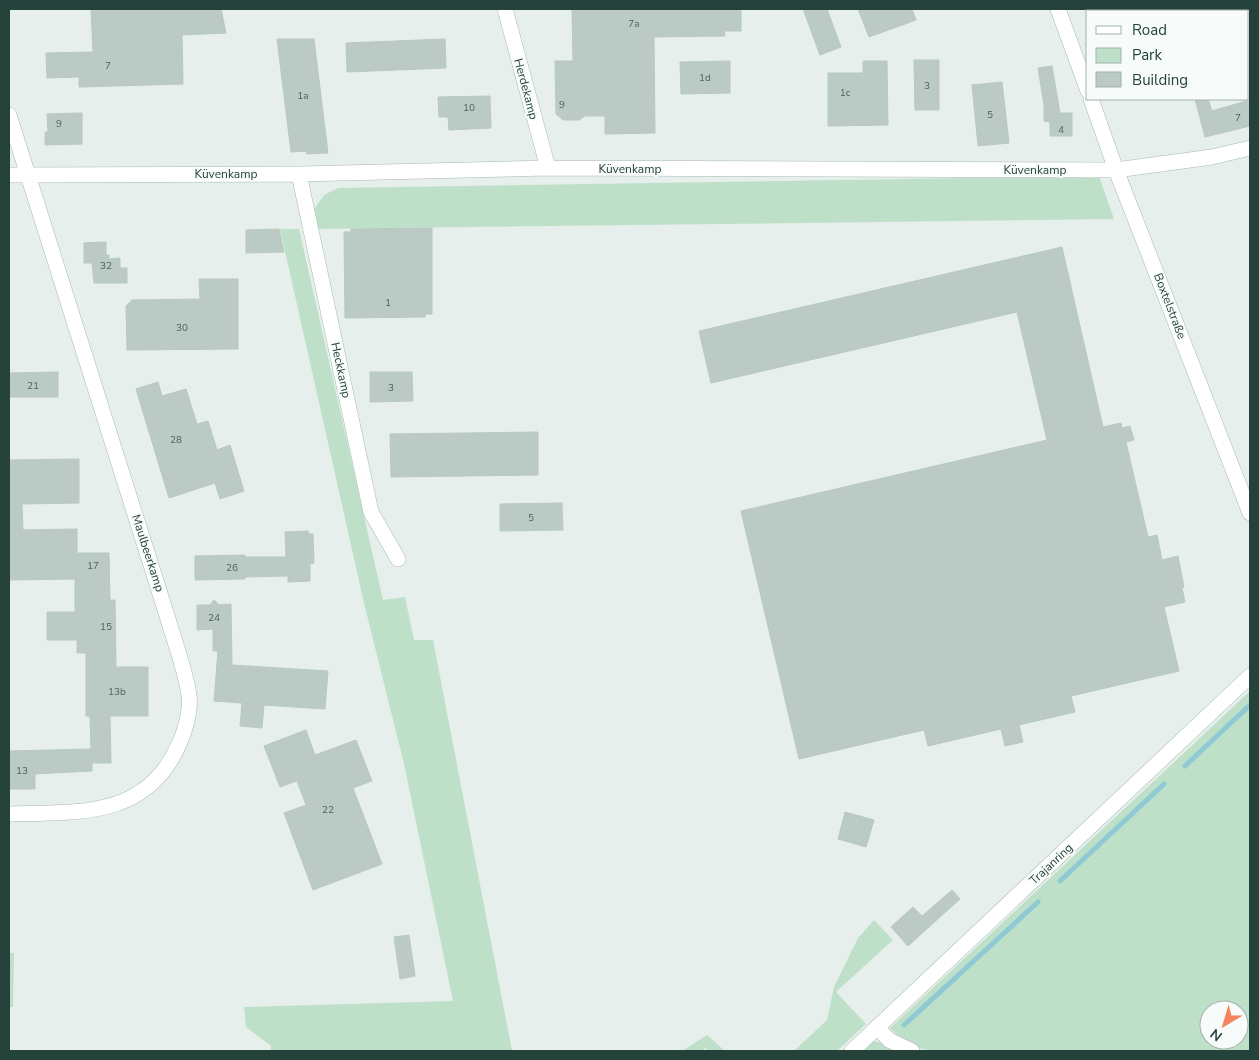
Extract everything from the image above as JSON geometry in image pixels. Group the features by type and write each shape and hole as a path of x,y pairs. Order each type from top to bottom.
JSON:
{"street":[{"name":"Herdekamp","path":"505,9 548,168"},
{"path":"1058,9 1086,86"},
{"name":"Boxtelstraße","path":"1090,100 1250,513"},
{"name":"Maulbeerkamp","path":"9,116 168,619 190,698 185,732 173,760 151,785 134,796 126,801 97,810 9,814"},
{"name":"Küvenkamp","path":"9,175 299,174 548,168 1116,170 1212,157 1250,148"},
{"name":"Heckkamp","path":"299,174 371,512 398,559"},
{"name":"Trajanring","path":"852,1051 1250,676"},
{"path":"877,1027 889,1040 912,1051"}],"green space":[{"path":"1099,176 1114,219 318,229 315,208 324,195 338,188"},
{"path":"280,229 299,229 383,600 405,597 414,640 433,640 512,1051 271,1051 271,1046 246,1027 244,1007 453,1001 404,764 364,603"},
{"path":"1250,691 1250,1051 933,1051 908,1046 890,1028"},
{"path":"874,920 893,940 836,992 866,1024 837,1051 794,1051 827,1020 834,987 858,938"},
{"path":"9,953 14,953 13,1007 9,1007"},
{"path":"707,1035 725,1051 709,1051 705,1048 702,1051 682,1051"},
{"path":"873,1041 887,1044 902,1051 863,1051"}],"building":[{"path":"91,9 221,9 226,33 182,35 183,84 79,87 79,77 47,78 46,53 93,52"},
{"path":"572,9 741,9 741,31 724,31 725,36 654,37 655,133 605,134 605,116 585,116 579,120 563,120 556,114 555,61 573,61"},
{"path":"803,9 827,9 841,47 820,55"},
{"path":"858,9 912,9 916,20 869,37"},
{"path":"277,39 314,39 328,153 307,154 306,151 291,152"},
{"path":"445,39 446,68 347,72 346,43"},
{"path":"914,60 939,60 939,110 915,110"},
{"path":"730,61 730,93 681,94 680,62"},
{"path":"863,61 887,61 888,125 828,126 828,73 863,73"},
{"path":"1052,66 1060,113 1072,113 1072,136 1050,136 1050,122 1044,121 1044,105 1038,68"},
{"path":"1002,82 1009,143 978,146 972,85"},
{"path":"490,96 491,128 449,130 448,117 439,117 438,97"},
{"path":"1195,100 1208,100 1212,111 1250,100 1250,126 1205,137"},
{"path":"82,113 82,144 45,145 45,132 48,132 47,114"},
{"path":"432,228 432,314 425,314 425,317 345,318 344,232 351,232 351,229"},
{"path":"279,229 284,252 246,253 246,230"},
{"path":"106,242 106,255 109,255 109,259 120,258 120,268 127,268 127,283 94,283 92,263 84,263 84,243"},
{"path":"1062,247 1103,427 1121,423 1122,428 1130,426 1134,440 1126,442 1148,537 1157,535 1162,560 1178,556 1185,602 1164,607 1179,671 1071,696 1075,712 1019,725 1023,742 1005,746 1001,729 928,746 924,730 799,759 741,511 1047,440 1017,312 711,383 699,331"},
{"path":"199,279 238,279 238,349 127,350 126,306 132,300 200,299"},
{"path":"58,372 58,397 9,397 9,373"},
{"path":"370,372 412,372 413,401 370,402"},
{"path":"158,382 162,396 186,389 197,424 208,421 217,450 230,445 244,491 220,499 215,483 169,498 136,389"},
{"path":"538,432 538,475 391,477 390,434"},
{"path":"79,459 79,503 22,504 23,530 77,529 77,553 109,553 110,600 115,600 116,667 148,667 148,716 110,716 111,763 92,763 92,771 35,774 35,789 9,789 9,751 91,749 90,716 86,716 86,653 77,653 77,640 47,640 47,612 75,612 75,579 9,580 9,460"},
{"path":"562,503 563,530 500,531 500,504"},
{"path":"308,531 309,534 313,534 314,563 310,564 310,581 288,582 288,576 195,580 195,556 245,555 245,557 286,557 285,532"},
{"path":"214,600 219,605 231,604 232,665 328,671 325,709 264,705 262,728 240,726 242,703 214,701 218,651 213,651 213,629 197,630 197,605 210,605"},
{"path":"306,730 315,755 356,740 372,781 353,788 382,864 313,890 284,813 306,805 297,781 280,787 264,746"},
{"path":"845,812 874,820 866,847 838,839"},
{"path":"952,890 960,899 908,946 891,927 913,907 922,916"},
{"path":"409,935 415,976 400,979 394,937"}],"waterway":[{"path":"1185,766 1250,705"},
{"path":"1060,881 1164,784"},
{"path":"904,1025 1038,902"}]}
